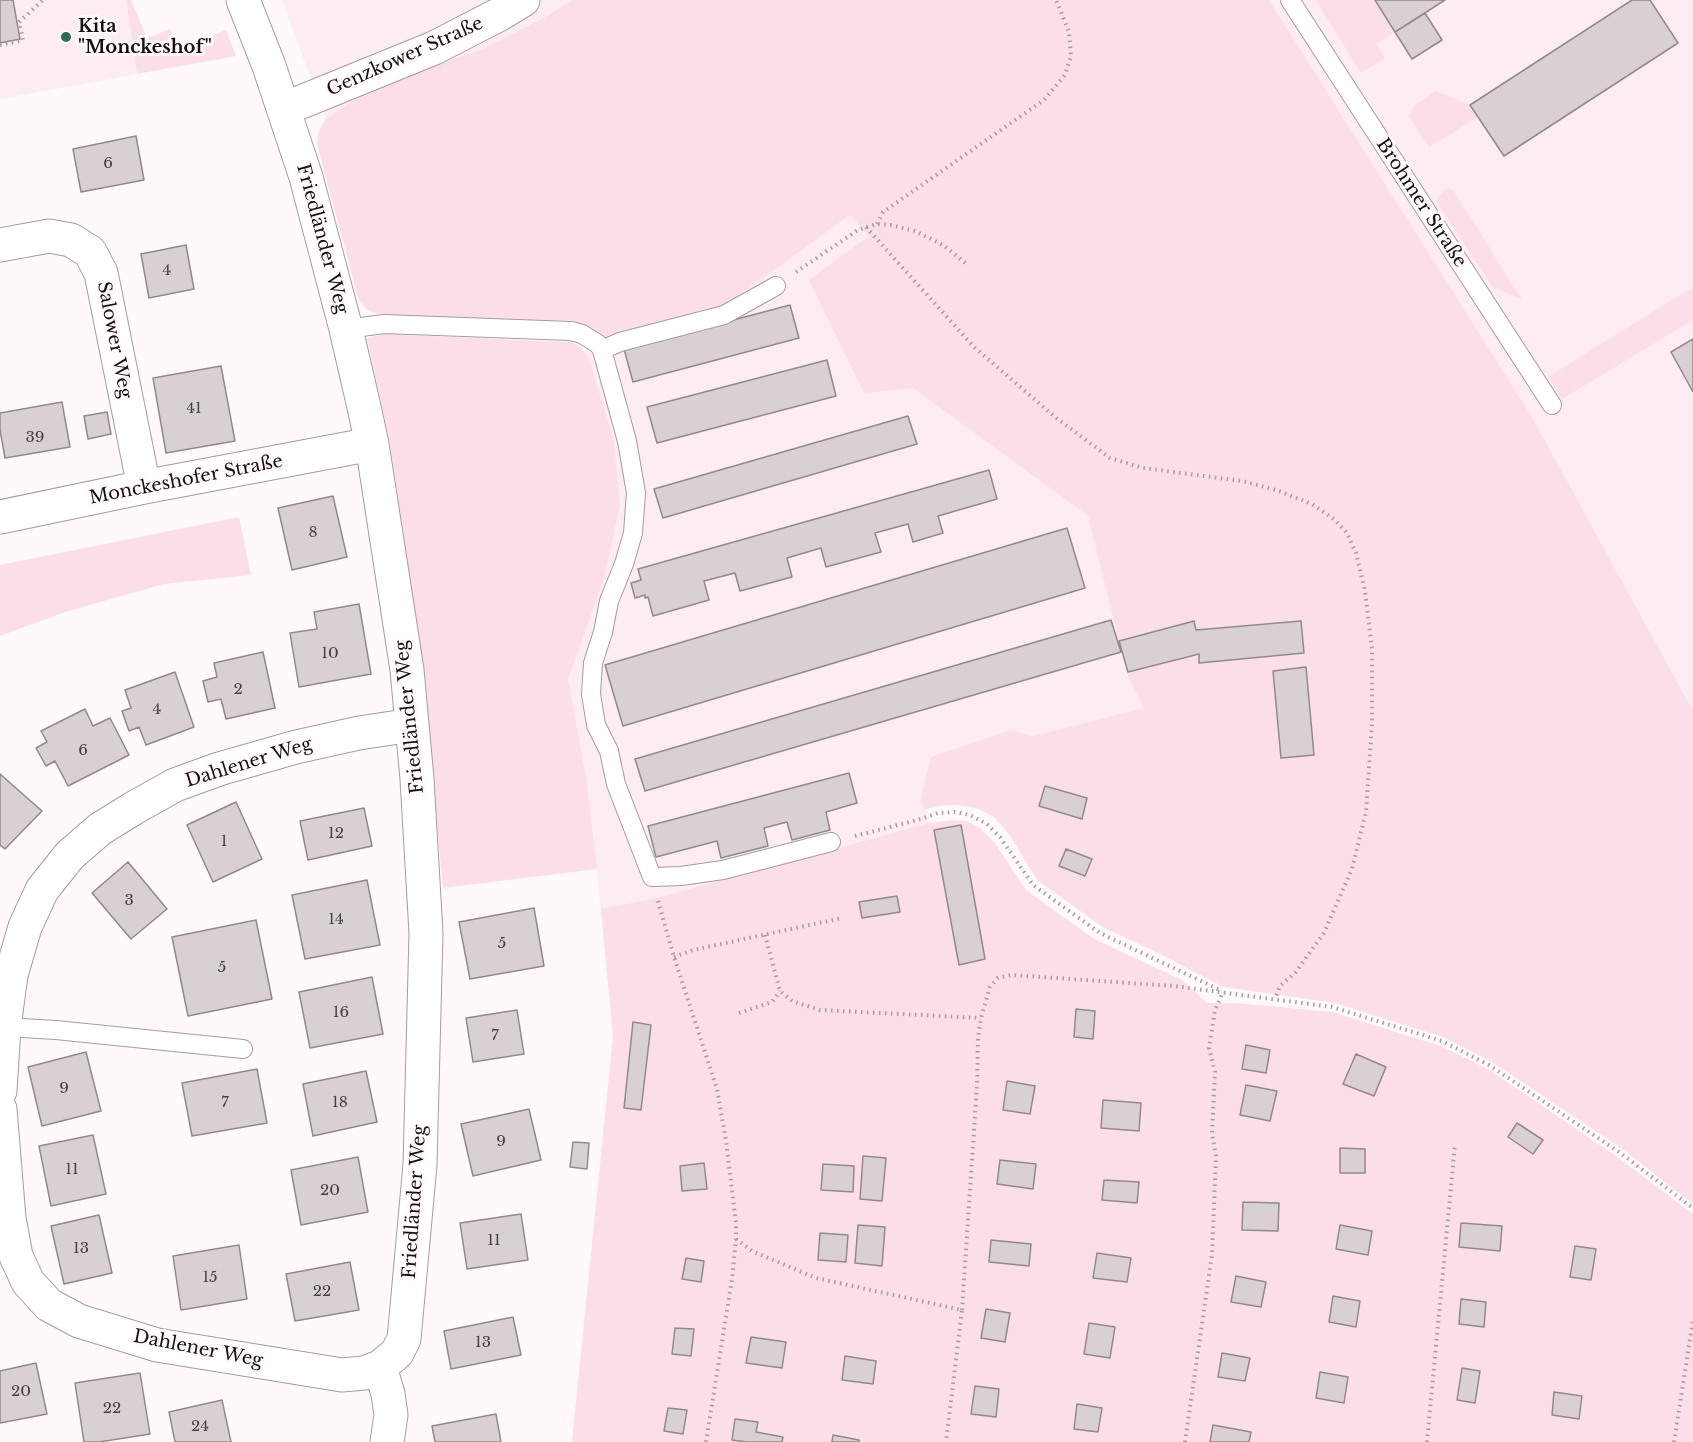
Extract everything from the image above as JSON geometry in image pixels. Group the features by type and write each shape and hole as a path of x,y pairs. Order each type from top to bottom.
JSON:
{"street":[{"name":"Friedländer Weg","path":"243,0 284,109 306,177 346,328 372,444 407,670 417,778 426,933 420,1165 404,1339 397,1353 380,1367"},
{"name":"Genzkower Straße","path":"284,109 434,48 523,0"},
{"name":"Salower Weg","path":"0,245 49,236 71,240 90,252 101,273 144,487"},
{"name":"Monckeshofer Straße","path":"0,517 372,444"},
{"name":"Dahlener Weg","path":"0,1091 4,1027 11,975 25,927 42,890 70,855 100,829 134,808 175,786 219,769 296,747 359,733 412,725"},
{"name":"Dahlener Weg","path":"0,1109 9,1218 16,1256 28,1282 49,1305 79,1321 157,1345 342,1375 380,1367"},
{"path":"380,1367 388,1394 390,1415 387,1442"}],"lane":[{"name":"Brohmer Straße","path":"1290,0 1552,405"},
{"path":"602,350 620,342 724,315 776,286"},
{"path":"346,328 384,324 571,331 582,334 598,344 602,350 627,441 636,493 633,533 624,564 609,601 603,632 592,663 591,694 596,725 609,752 616,784 652,877 681,876 723,870 831,842"},
{"path":"4,1027 243,1049"}],"path":[{"path":"0,45 23,40 19,22 43,0"},
{"path":"877,224 883,212 1044,100 1065,75 1071,56 1069,32 1056,0"},
{"path":"776,286 858,230 877,224 915,231 943,245 968,265"},
{"path":"866,227 974,347 1055,417 1110,458 1143,468 1242,482 1276,490 1311,504 1334,519 1347,533 1356,553 1365,591 1372,650 1372,723 1366,812 1352,869 1324,933 1295,973 1280,986 1275,999"},
{"path":"831,842 938,813 955,812 970,815 987,824 1000,837 1033,885 1100,933 1223,992"},
{"path":"652,877 674,957 717,1089 726,1141 736,1239 732,1279 706,1442"},
{"path":"674,957 693,950 842,918"},
{"path":"765,935 780,991 792,1001 820,1010 981,1018"},
{"path":"946,1442 962,1310 981,1018 990,987 998,978 1011,975 1174,986 1332,1007 1442,1041 1489,1065 1619,1152 1693,1208"},
{"path":"739,1013 772,1002 780,991"},
{"path":"1185,1442 1212,1254 1216,1155 1212,1134 1215,1072 1209,1048 1215,1010 1223,992"},
{"path":"1426,1442 1455,1143"},
{"path":"736,1239 752,1251 816,1278 962,1310"},
{"path":"1674,1442 1693,1320"}],"shaded area":[{"name":"Kita \"Monckeshof\"","path":"0,0 126,0 137,74 0,99"},
{"path":"126,0 131,0 147,38 170,29 179,50 226,30 236,56 137,74"},
{"path":"282,0 571,0 483,49 404,75 358,97 326,119"},
{"path":"571,0 1269,0 1532,417 1693,711 1693,1204 1621,1148 1492,1062 1443,1037 1335,1003 1224,987 1104,928 1037,880 1009,834 994,817 976,808 957,805 938,806 924,810 921,798 931,757 1011,730 1033,736 1144,708 1127,674 1088,516 913,388 864,393 809,280 869,236 850,215 722,308 615,337 603,336 574,321 384,315 369,311 359,301 317,144 319,131 326,119 358,97 404,75 483,49 548,15"},
{"path":"1269,0 1693,0 1693,711 1532,417"},
{"path":"1316,0 1375,0 1395,32 1376,44 1385,58 1361,73"},
{"path":"1436,91 1470,105 1478,117 1429,147 1409,116 1414,106"},
{"path":"1446,188 1453,190 1522,300 1492,286 1436,201"},
{"path":"850,215 870,236 913,388 1088,516 1127,674 1145,709 1033,736 1011,730 921,797 929,823 657,898 601,909 586,777 568,679 604,579 620,505 614,440 589,359 584,351 603,336 615,337 722,308"},
{"path":"1693,287 1693,320 1562,399 1548,377"},
{"path":"384,334 569,342 578,345 589,359 614,440 620,505 604,579 568,679 586,777 597,869 443,888 422,659 390,443 367,338"},
{"path":"239,517 251,575 164,584 65,612 0,636 0,565"},
{"path":"966,821 979,827 995,843 1026,890 1094,939 1182,980 1207,1003 1236,1003 1332,1012 1441,1046 1488,1069 1616,1156 1693,1214 1693,1442 572,1442 613,1036 601,909 657,898 929,823"}],"building":[{"path":"0,0 13,0 20,39 0,43"},
{"path":"1375,0 1445,0 1395,32"},
{"path":"1632,0 1650,0 1678,43 1504,156 1470,105"},
{"path":"1425,13 1442,40 1412,59 1395,32"},
{"path":"136,136 144,180 81,192 73,149"},
{"path":"186,245 194,289 149,298 141,254"},
{"path":"790,305 799,338 633,382 624,349"},
{"path":"1693,339 1693,392 1671,352"},
{"path":"827,360 836,396 657,443 647,407"},
{"path":"221,366 235,441 166,453 153,378"},
{"path":"62,402 70,447 5,458 0,430 0,413"},
{"path":"107,412 111,434 88,439 84,416"},
{"path":"908,416 917,444 663,518 654,489"},
{"path":"989,470 997,499 938,516 943,533 913,542 908,524 875,533 881,552 826,567 821,548 787,558 792,577 740,591 735,573 704,581 709,600 653,616 648,597 645,598 645,595 635,598 631,583 641,580 638,569"},
{"path":"333,496 347,557 292,570 278,508"},
{"path":"1067,528 1085,588 623,726 605,665"},
{"path":"359,604 371,674 299,687 290,633 317,629 314,612"},
{"path":"1111,620 1121,652 645,791 635,759"},
{"path":"1194,621 1196,630 1301,621 1304,653 1199,663 1199,654 1128,672 1119,641"},
{"path":"263,652 275,708 226,719 221,699 208,702 203,681 217,677 214,663"},
{"path":"1306,667 1314,755 1281,758 1273,671"},
{"path":"175,672 194,727 146,745 139,727 129,731 122,711 131,708 125,690"},
{"path":"85,709 93,726 110,718 129,755 68,786 55,761 46,766 36,748 47,742 41,731"},
{"path":"849,773 857,803 826,812 830,830 792,840 787,822 764,828 768,846 721,858 717,841 656,857 648,826"},
{"path":"0,774 42,811 5,849 0,845"},
{"path":"1045,786 1087,798 1082,819 1039,806"},
{"path":"236,802 262,859 213,882 187,825"},
{"path":"364,808 372,846 308,860 300,821"},
{"path":"961,825 985,959 959,965 934,830"},
{"path":"1066,849 1092,859 1085,876 1059,866"},
{"path":"128,862 167,909 131,939 92,893"},
{"path":"367,880 380,945 305,959 292,895"},
{"path":"897,896 900,912 862,918 859,902"},
{"path":"534,908 544,966 470,979 459,922"},
{"path":"256,920 272,999 188,1016 172,937"},
{"path":"372,977 383,1034 310,1048 299,992"},
{"path":"1076,1009 1095,1011 1093,1039 1074,1037"},
{"path":"517,1010 524,1054 473,1062 466,1018"},
{"path":"633,1022 651,1025 641,1110 624,1108"},
{"path":"1246,1045 1270,1050 1266,1073 1242,1069"},
{"path":"86,1052 101,1111 42,1126 28,1067"},
{"path":"1356,1054 1386,1067 1374,1096 1343,1084"},
{"path":"257,1069 267,1123 192,1136 182,1083"},
{"path":"366,1071 377,1122 313,1136 303,1084"},
{"path":"1007,1081 1035,1086 1030,1114 1003,1110"},
{"path":"1246,1085 1277,1091 1270,1121 1240,1115"},
{"path":"1103,1100 1141,1103 1139,1131 1101,1128"},
{"path":"529,1109 541,1160 473,1176 461,1124"},
{"path":"1517,1123 1543,1140 1533,1154 1508,1137"},
{"path":"93,1135 106,1194 51,1206 39,1146"},
{"path":"573,1142 589,1143 587,1169 570,1167"},
{"path":"1340,1148 1365,1149 1365,1173 1340,1173"},
{"path":"863,1156 886,1158 882,1201 860,1199"},
{"path":"358,1157 368,1212 301,1225 291,1170"},
{"path":"1000,1160 1036,1164 1033,1189 997,1184"},
{"path":"704,1163 707,1189 682,1191 680,1166"},
{"path":"823,1164 854,1166 853,1192 821,1190"},
{"path":"1104,1180 1139,1182 1137,1203 1102,1200"},
{"path":"1243,1202 1279,1203 1278,1231 1242,1230"},
{"path":"521,1214 528,1260 467,1269 460,1223"},
{"path":"99,1215 112,1273 64,1284 51,1226"},
{"path":"1461,1223 1502,1226 1500,1251 1459,1247"},
{"path":"858,1225 885,1227 882,1266 855,1263"},
{"path":"1340,1225 1372,1231 1368,1255 1336,1249"},
{"path":"820,1233 848,1235 846,1262 818,1260"},
{"path":"991,1240 1031,1244 1029,1266 989,1262"},
{"path":"239,1245 247,1299 181,1310 173,1256"},
{"path":"1575,1246 1596,1249 1591,1280 1570,1277"},
{"path":"1097,1253 1131,1258 1127,1282 1093,1278"},
{"path":"686,1258 704,1261 701,1282 682,1279"},
{"path":"350,1262 359,1310 295,1321 286,1274"},
{"path":"1236,1276 1266,1282 1261,1307 1231,1302"},
{"path":"1333,1296 1360,1301 1356,1327 1329,1322"},
{"path":"1461,1299 1486,1302 1484,1327 1459,1324"},
{"path":"986,1309 1010,1313 1005,1342 981,1338"},
{"path":"513,1317 521,1355 451,1369 444,1331"},
{"path":"1089,1323 1115,1327 1110,1358 1084,1354"},
{"path":"675,1328 694,1329 691,1356 672,1354"},
{"path":"751,1337 786,1342 782,1368 746,1363"},
{"path":"1222,1353 1250,1358 1245,1381 1218,1377"},
{"path":"845,1356 876,1361 873,1384 842,1380"},
{"path":"36,1363 47,1414 0,1423 0,1371"},
{"path":"1462,1368 1480,1371 1475,1403 1457,1400"},
{"path":"1320,1372 1348,1377 1344,1403 1316,1398"},
{"path":"140,1373 150,1434 99,1442 84,1442 75,1383"},
{"path":"975,1386 999,1389 996,1417 971,1414"},
{"path":"1554,1392 1582,1396 1579,1419 1552,1415"},
{"path":"222,1400 231,1442 175,1442 169,1412"},
{"path":"1077,1404 1102,1408 1098,1432 1074,1429"},
{"path":"668,1408 687,1410 683,1434 664,1431"},
{"path":"496,1414 501,1442 435,1442 432,1426"},
{"path":"735,1419 758,1422 756,1432 783,1437 782,1442 732,1440"},
{"path":"1213,1425 1251,1432 1249,1442 1210,1442"},
{"path":"833,1435 859,1440 859,1442 832,1442"}],"place":[{"name":"Kita \"Monckeshof\"","path":"66,37"}]}
